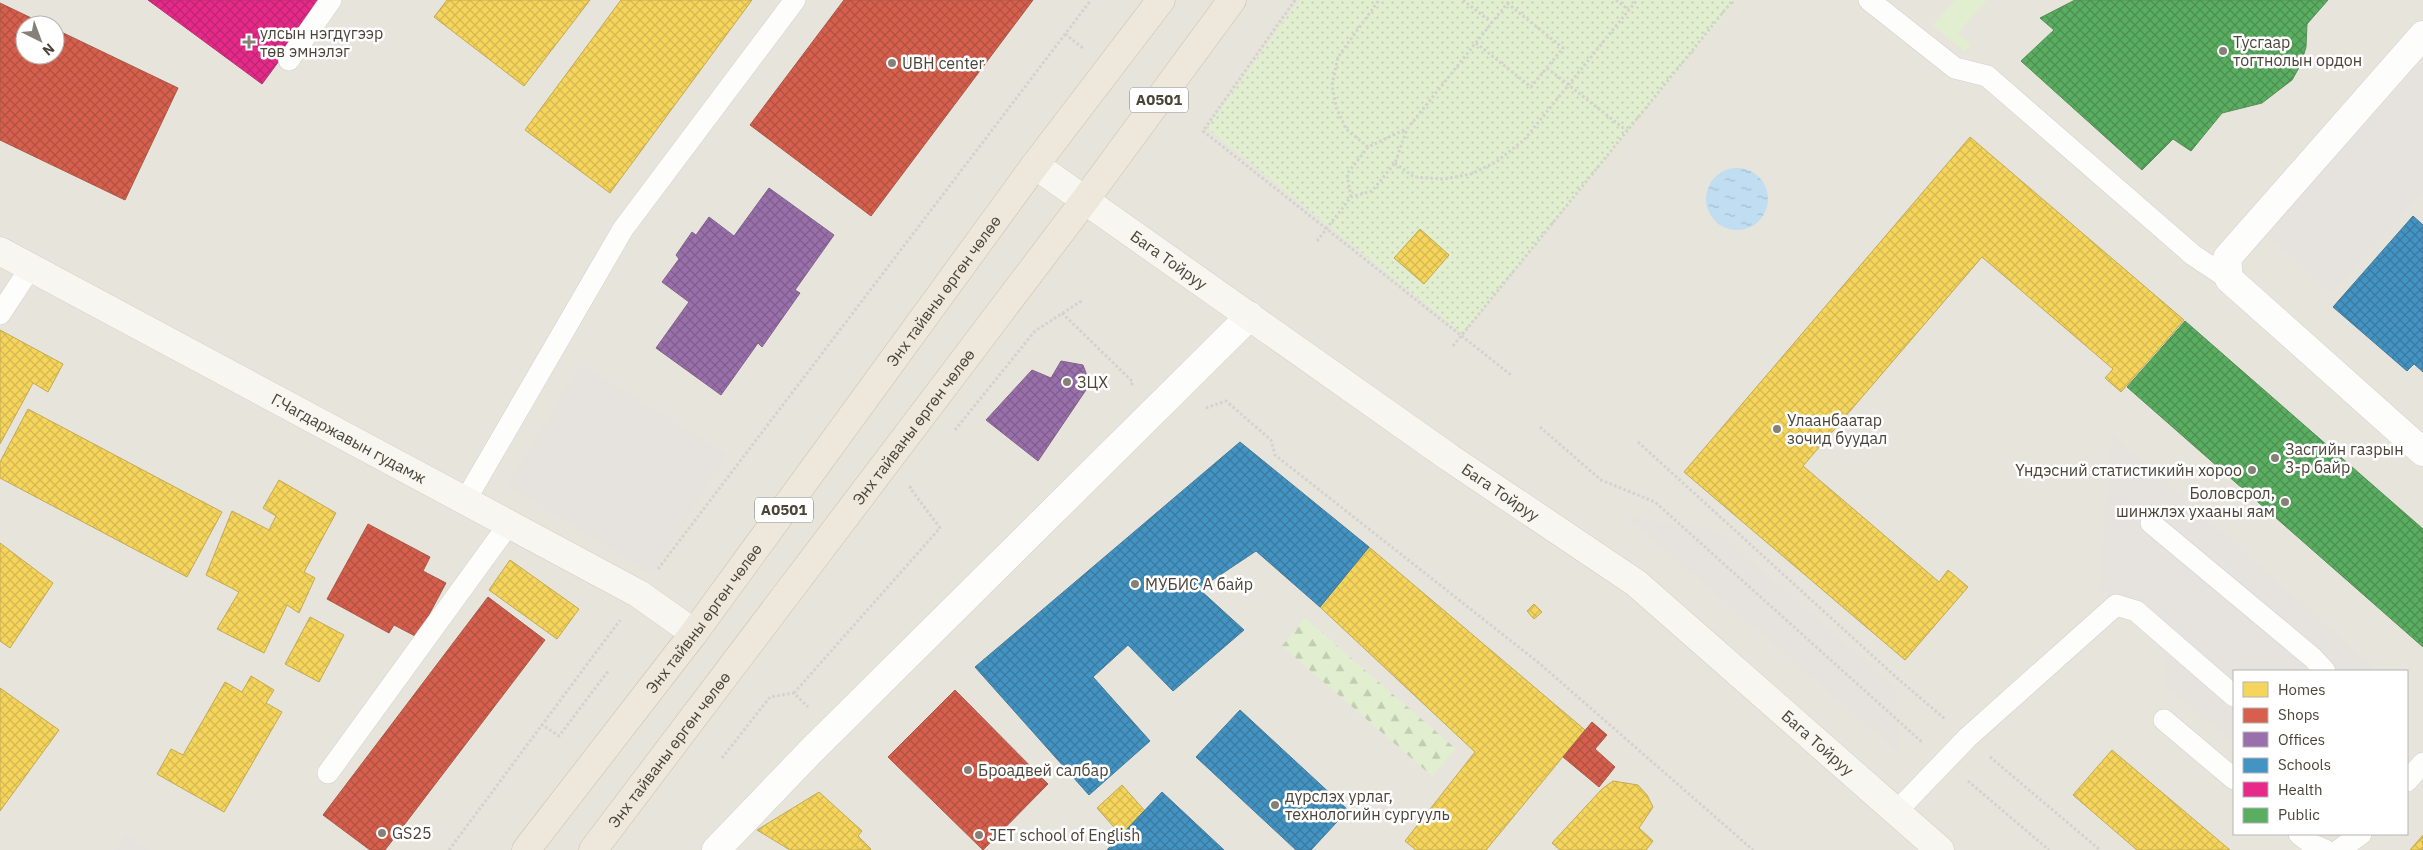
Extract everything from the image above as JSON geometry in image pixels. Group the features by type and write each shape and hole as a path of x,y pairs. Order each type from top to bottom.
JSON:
{"highway":[{"name":"A0501","path":"1035,165 1161,0"},
{"name":"Энх тайваны өргөн чөлөө","path":"593,850 1085,200 1232,0"},
{"name":"Энх тайвны өргөн чөлөө","path":"526,850 694,633 1035,165"}],"main road":[{"name":"Бага Тойруу","path":"1035,165 1450,458 1636,583 1940,850"},
{"name":"Г.Чагдаржавын гудамж","path":"0,251 639,594 694,633"}],"street":[{"path":"2423,35 2227,258 2229,279 2423,452"},
{"path":"716,850 812,750 1250,316"}],"lane":[{"path":"289,60 331,0"},
{"path":"465,501 623,229 795,0"},
{"path":"1869,0 1955,68 1987,76 2194,255 2229,279"},
{"path":"0,314 31,267"},
{"path":"2151,523 2313,658 2324,670"},
{"path":"328,773 509,524"},
{"path":"1896,812 1967,738 2116,605 2136,612 2233,695"},
{"path":"2164,720 2233,778"},
{"path":"2408,780 2423,763"},
{"path":"2300,835 2313,845 2324,850"},
{"path":"2338,850 2360,835"}],"path":[{"path":"449,850 639,594 1091,0"},
{"path":"1295,0 1203,131 1511,375"},
{"path":"1368,148 1346,129 1336,108 1332,85 1338,57 1379,0"},
{"path":"1463,0 1492,22"},
{"path":"1616,0 1629,10"},
{"path":"1395,163 1414,177 1444,179 1479,170 1496,162 1524,140 1637,0"},
{"path":"1453,346 1733,0"},
{"path":"1317,241 1351,197 1372,191 1395,163 1407,129 1508,2 1563,48 1531,87 1476,43"},
{"path":"1065,34 1085,49"},
{"path":"1547,68 1627,131"},
{"path":"1351,197 1347,174 1368,148 1407,129"},
{"path":"951,436 1035,331 1083,300"},
{"path":"1062,313 1133,382"},
{"path":"1203,409 1226,401 1272,440 1275,455 1539,663 1753,850"},
{"path":"1540,427 1601,480 1655,502 1945,761 2049,850"},
{"path":"1638,442 1890,672 2100,850"},
{"path":"794,693 940,528 910,488 916,480"},
{"path":"541,724 559,736 609,670"},
{"path":"722,758 770,697"}],"shaded area":[{"path":"0,0 2423,0 2423,850 0,850"},
{"path":"2423,61 2423,193 2331,293 2266,233"},
{"path":"581,364 727,454 652,575 507,485"},
{"path":"2112,433 2373,667 2371,670 2233,670 2233,742 2165,687 2162,651 2116,605 2098,592"},
{"path":"1624,515 1717,531 1897,689 1899,753"},
{"path":"127,834 150,850 113,850"}],"green space":[{"path":"1299,0 1736,0 1463,334 1207,128"},
{"path":"1955,0 1987,0 1958,33 1971,45 1965,52 1933,25"},
{"path":"1305,618 1456,749 1432,776 1282,646"}],"water":[{"path":"1731,168 1743,168 1759,177 1766,187 1768,199 1766,211 1759,221 1743,230 1731,230 1720,225 1711,216 1706,205 1706,193 1711,182 1720,173"}],"building: Homes":[{"path":"447,0 590,0 524,86 434,17"},
{"path":"621,0 752,0 610,193 525,130"},
{"name":"Улаанбаатар зочид буудал","path":"1970,137 2184,320 2121,392 2105,378 2113,369 1982,257 1803,466 1939,582 1948,570 1968,587 1905,660 1684,472"},
{"path":"1420,229 1449,255 1424,284 1394,258"},
{"path":"0,330 63,364 48,392 33,383 0,444"},
{"path":"28,409 222,512 187,577 0,478 0,462"},
{"path":"279,480 336,513 304,572 315,578 299,613 287,605 264,653 217,629 239,592 206,575 232,511 269,530 276,516 263,508"},
{"path":"0,543 53,583 10,648 0,641"},
{"path":"1369,547 1585,730 1486,850 1416,850 1405,841 1475,752 1320,607"},
{"path":"510,560 579,609 557,639 489,590"},
{"path":"1534,604 1542,612 1534,619 1527,611"},
{"path":"310,617 344,635 319,682 285,664"},
{"path":"251,676 274,690 266,703 282,712 224,812 157,774 171,749 183,755 225,682 242,692"},
{"path":"0,688 59,730 0,811"},
{"path":"2112,750 2230,850 2137,850 2073,795"},
{"path":"1613,781 1638,785 1647,795 1653,807 1639,828 1653,841 1646,850 1560,850 1552,843 1602,789"},
{"path":"1122,785 1145,811 1121,835 1097,808"},
{"path":"819,792 862,831 858,836 870,850 790,850 757,830"},
{"path":"2423,835 2423,850 2410,850"}],"building: Shops":[{"name":"UBH center","path":"844,0 1033,0 871,216 750,125"},
{"path":"0,3 25,15 15,15 15,65 65,65 65,34 178,88 125,200 0,140"},
{"path":"368,524 430,557 423,571 446,583 417,637 394,625 389,633 327,599"},
{"path":"488,597 545,640 385,850 370,850 323,815"},
{"name":"Броадвей салбар","path":"955,690 1048,784 983,850 888,757"},
{"path":"1592,722 1607,735 1595,749 1615,767 1599,787 1563,757"}],"building: Offices":[{"path":"769,188 834,235 795,290 800,293 762,347 758,343 721,395 656,348 689,302 662,282 679,259 676,255 692,232 696,235 709,217 734,236"},
{"path":"1061,361 1083,365 1090,384 1038,461 986,420 1032,370 1051,378"}],"building: Schools":[{"path":"2413,216 2423,225 2423,372 2414,364 2407,371 2333,307"},
{"path":"1240,442 1369,547 1320,607 1256,551 1199,589 1244,630 1173,691 1128,645 1093,677 1150,741 1089,795 975,667"},
{"name":"дүрслэх урлаг, технологийн сургууль","path":"1240,710 1348,810 1311,850 1296,850 1196,757"},
{"path":"1162,792 1224,850 1107,850"}],"building: Health":[{"name":"улсын нэгдүгээр төв эмнэлэг","path":"148,0 324,0 262,84"}],"building: Public":[{"name":"Тусгаар тогтнолын ордон","path":"2075,0 2328,0 2307,24 2306,47 2301,64 2292,80 2262,103 2222,113 2191,151 2173,139 2142,170 2021,61 2054,30 2040,18"},
{"name":"Засгийн газрын 3-р байр","path":"2185,321 2423,529 2423,647 2127,387"}],"place":[{"name":"улсын нэгдүгээр төв эмнэлэг","path":"249,42"},
{"name":"Тусгаар тогтнолын ордон","path":"2223,51"},
{"name":"UBH center","path":"892,63"},
{"name":"ЗЦХ","path":"1067,382"},
{"name":"Улаанбаатар зочид буудал","path":"1777,429"},
{"name":"Засгийн газрын 3-р байр","path":"2275,458"},
{"name":"Үндэсний статистикийн хороо","path":"2252,470"},
{"name":"Боловсрол, шинжлэх ухааны яам","path":"2285,502"},
{"name":"МУБИС А байр","path":"1135,584"},
{"name":"Броадвей салбар","path":"968,770"},
{"name":"дүрслэх урлаг, технологийн сургууль","path":"1275,805"},
{"name":"GS25","path":"382,833"},
{"name":"JET school of English","path":"979,835"}]}
